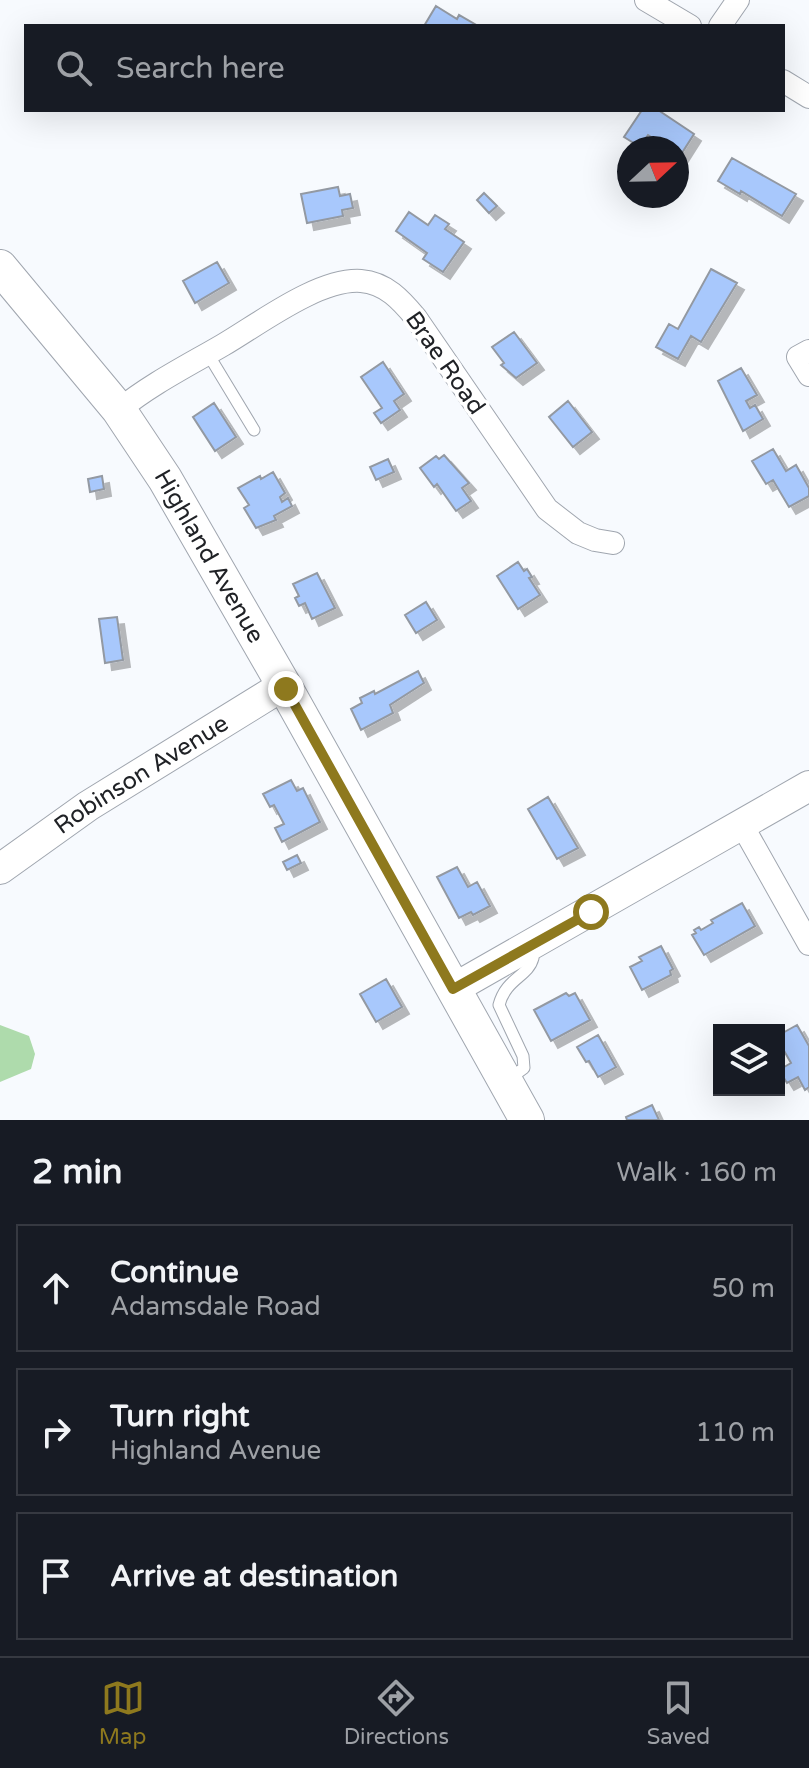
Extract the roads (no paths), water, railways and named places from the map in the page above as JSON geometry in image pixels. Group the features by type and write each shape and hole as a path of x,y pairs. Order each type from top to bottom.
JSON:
{"main road":[{"name":"Highland Avenue","path":"0,267 119,410 187,514 527,1120"}],"street":[{"path":"646,0 687,24"},
{"path":"721,24 738,0"},
{"path":"785,82 809,97"},
{"name":"Brae Road","path":"119,410 153,384 324,288 362,281 389,290 416,318 547,509 578,533 613,543"},
{"name":"Robinson Avenue","path":"0,869 88,806 284,685"},
{"path":"453,989 809,786"},
{"path":"742,825 809,944"}],"lane":[{"path":"208,354 254,430"},
{"path":"505,1081 524,1068 523,1056 499,1005 503,989 531,965 533,958 528,948"}]}
